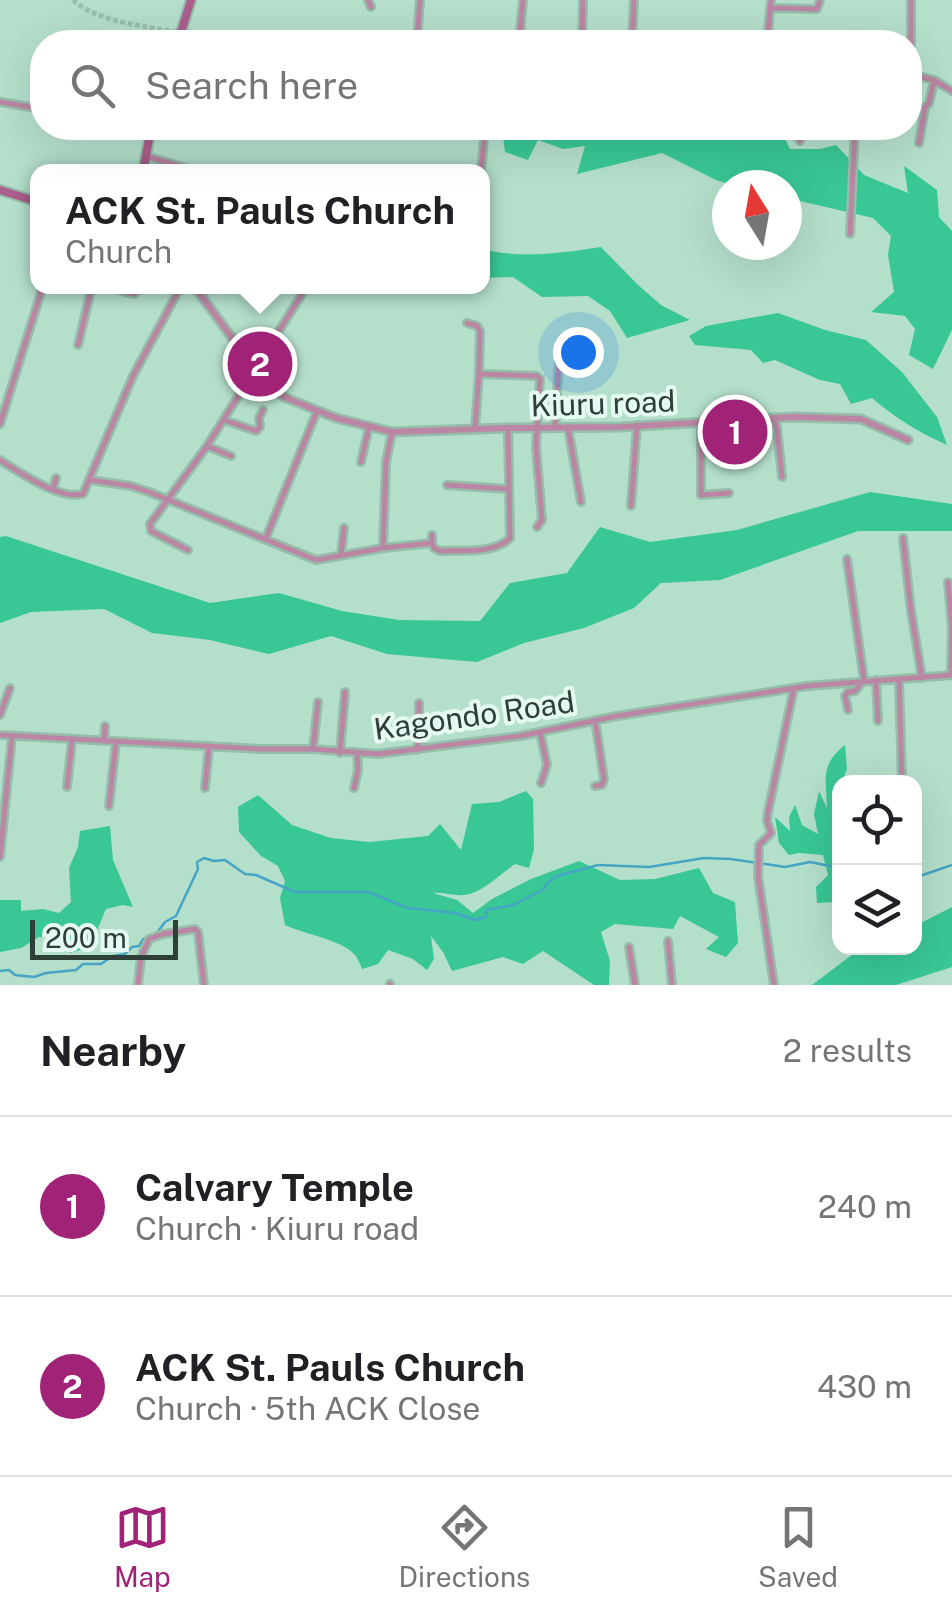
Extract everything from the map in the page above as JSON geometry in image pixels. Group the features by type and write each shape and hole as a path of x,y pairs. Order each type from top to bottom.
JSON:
{"main road":[{"path":"181,30 190,0"},
{"path":"144,164 149,140"},
{"path":"0,190 30,199"}],"street":[{"path":"418,30 420,0"},
{"path":"519,30 523,0"},
{"path":"582,30 583,0"},
{"path":"633,30 634,0"},
{"path":"768,30 771,4 816,9 820,0"},
{"path":"911,0 911,30"},
{"path":"922,77 952,91"},
{"path":"922,131 934,80"},
{"path":"0,102 30,107"},
{"path":"850,234 854,140"},
{"path":"146,156 172,164"},
{"path":"0,424 41,294"},
{"path":"78,345 90,294"},
{"path":"0,460 28,478 77,496 83,494 133,376 176,294"},
{"path":"200,294 254,369 284,397 336,418 392,432 475,430 480,331 466,323"},
{"path":"188,550 151,530 150,524 207,446 303,294"},
{"path":"555,428 559,360 561,356 584,355"},
{"path":"479,374 540,379 536,428 542,520 537,527"},
{"path":"224,420 256,431 263,410"},
{"path":"266,538 317,410"},
{"path":"773,418 782,477"},
{"name":"Kiuru road","path":"475,430 773,418 860,419 908,440"},
{"path":"701,422 701,495 730,493"},
{"path":"631,506 637,425"},
{"path":"362,462 370,426"},
{"path":"568,427 581,502"},
{"path":"90,480 131,486 316,560 432,539 434,548 440,551 493,548 507,542 512,531 508,428"},
{"path":"383,547 386,462 392,432"},
{"path":"207,446 231,456"},
{"path":"53,488 56,478"},
{"path":"447,485 510,489"},
{"path":"340,555 344,528"},
{"path":"904,538 922,678"},
{"path":"847,558 864,680 845,696 848,710"},
{"path":"948,582 952,676"},
{"name":"Kagondo Road","path":"0,736 378,754 540,732 794,688 952,676"},
{"path":"899,679 902,775"},
{"path":"876,680 878,722"},
{"path":"0,715 10,688"},
{"path":"774,985 758,876 759,845 770,834 768,812 794,688"},
{"path":"340,752 345,692"},
{"path":"313,749 318,702"},
{"path":"416,750 420,703"},
{"path":"595,720 604,779 602,785 595,786"},
{"path":"104,741 106,726"},
{"path":"540,732 547,764 542,783"},
{"path":"0,856 12,736"},
{"path":"68,787 72,739"},
{"path":"109,806 116,742"},
{"path":"205,788 209,746"},
{"path":"354,788 358,754"},
{"path":"138,985 149,939 195,929 204,985"},
{"path":"668,941 672,985"},
{"path":"629,948 635,985"}],"green space":[{"path":"504,140 538,140 528,160 505,152"},
{"path":"538,140 786,140 790,149 836,145 864,175 908,193 904,166 937,190 939,217 952,231 952,330 933,369 909,355 915,329 905,316 871,312 894,292 888,255 891,236 873,218 802,201 802,170 712,170 712,178 662,153 577,174 585,146 563,149"},
{"path":"601,247 661,305 690,320 627,338 610,311 588,296 542,297 513,277 490,278 490,250 557,253"},
{"path":"778,313 866,340 902,372 937,417 947,445 872,398 851,404 840,384 820,380 775,360 763,363 751,350 695,345 689,336 706,326"},
{"path":"870,492 952,504 952,531 858,531 720,580 661,583 634,608 477,662 387,654 331,636 269,654 210,640 152,633 104,609 31,612 0,623 0,537 6,536 210,603 279,593 342,611 399,620 480,621 510,583 567,573 600,527 650,542 737,530"},
{"path":"845,745 845,775 832,775 832,902 817,903 816,887 828,875 823,855 789,855 779,843 775,817 790,831 789,817 795,805 802,825 818,834 814,814 819,791 827,808 828,766"},
{"path":"526,791 533,799 534,849 529,868 515,864 472,893 433,893 457,900 473,913 531,879 579,861 620,880 655,879 699,868 713,893 735,902 738,943 726,957 706,949 719,937 680,916 673,929 615,924 601,932 610,961 609,985 594,985 543,951 523,964 503,957 452,971 431,936 434,959 427,970 413,959 388,950 378,964 362,969 348,949 285,925 280,898 285,881 278,866 261,856 239,832 238,807 258,795 292,825 331,838 369,842 428,836 440,824 461,850 472,804 499,802"},
{"path":"110,826 113,860 133,907 106,909 90,947 70,953 64,939 39,937 21,948 0,952 0,900 21,900 21,911 43,909 59,913 71,902 69,868 80,831"},
{"path":"952,907 952,967 896,985 812,985 852,955 922,955 922,922"}],"waterway":[{"path":"156,934 176,916 198,869 197,862 204,858 225,860 245,874 295,892 368,892 408,908 455,913 475,920 486,917 487,910 513,905 544,889 557,876 598,865 649,867 704,858 785,867 810,862 832,866"},
{"path":"922,875 952,865"},
{"path":"0,971 34,977 76,970 83,964 101,964 125,954 149,938"}],"tunnel":[{"path":"73,0 109,19 163,30"}],"place":[{"name":"ACK St. Pauls Church","path":"260,364"},
{"name":"Calvary Temple","path":"735,432"}]}
